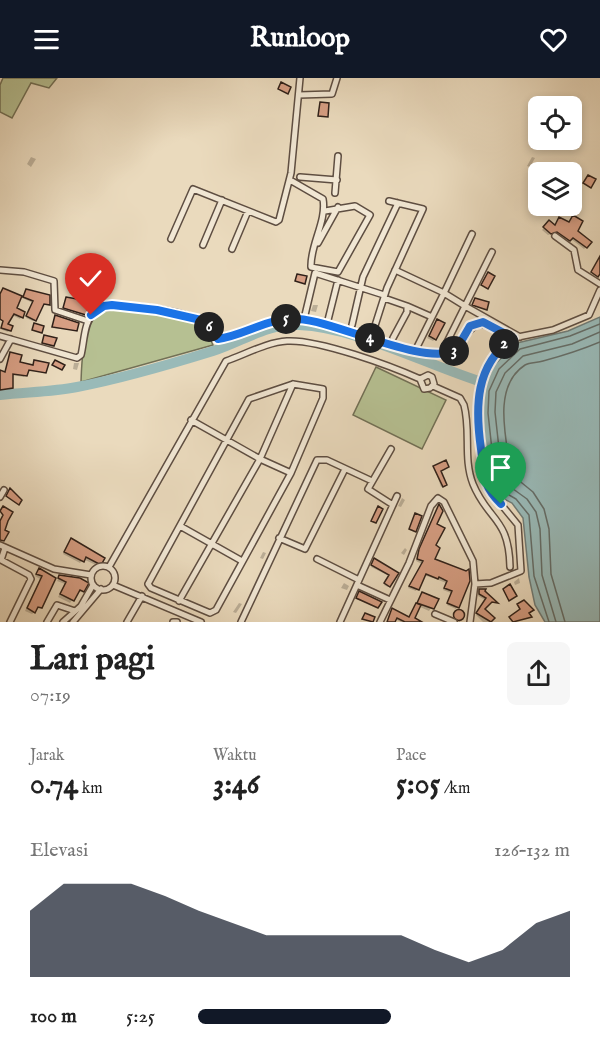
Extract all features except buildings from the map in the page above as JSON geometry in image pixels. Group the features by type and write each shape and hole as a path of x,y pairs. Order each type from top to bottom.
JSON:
{"street":[{"path":"171,239 194,189 276,222 279,220 290,180 300,78"},
{"path":"299,94 332,94 337,78"},
{"path":"335,193 338,156"},
{"path":"300,177 337,180"},
{"path":"306,189 313,178"},
{"path":"290,180 322,200 325,209 311,267 338,273 369,215 355,206 325,209"},
{"path":"203,245 222,200"},
{"path":"372,335 384,297 423,209 389,201"},
{"path":"352,325 363,277 398,203"},
{"path":"315,250 338,207"},
{"path":"232,249 248,211"},
{"path":"417,347 472,234"},
{"path":"555,236 574,250 578,270 600,284"},
{"path":"443,350 492,252"},
{"path":"0,270 24,272 54,281 55,310 88,321"},
{"path":"395,270 444,293 520,337"},
{"path":"305,315 315,273 384,297 432,317"},
{"path":"328,320 338,280"},
{"path":"475,584 491,583 521,571 518,525 486,486 482,472 477,414 479,388 486,369 492,357 513,338 553,330 589,315 600,290"},
{"path":"0,336 77,358 81,355 88,321 94,312 104,306 157,310 201,320 218,339 268,322 300,319 400,347 440,355 456,350 470,326 477,323 483,322 513,338"},
{"path":"393,338 407,312 406,306"},
{"path":"0,359 11,339"},
{"path":"109,567 226,361 284,341 298,341 372,360 420,380 424,389 433,386 460,398 464,405 469,470 474,485 504,529 510,567"},
{"path":"420,380 424,375 430,376 434,379 433,386"},
{"path":"179,601 260,459 293,384"},
{"path":"293,384 323,389 324,393 291,473 213,612 179,601 151,588 148,584 227,440 249,399 293,384"},
{"path":"191,420 260,459 291,473"},
{"path":"391,449 372,481 369,491 393,505"},
{"path":"241,622 317,460 327,460 372,481"},
{"path":"279,538 305,549 345,469"},
{"path":"0,497 4,490"},
{"path":"340,622 397,496"},
{"path":"380,622 437,498 444,502 473,561 475,584 470,622"},
{"path":"180,526 242,561"},
{"path":"10,622 31,579 29,575 1,560 3,547 59,571 91,575"},
{"path":"317,560 390,600"},
{"path":"91,575 98,567 109,567"},
{"path":"109,567 114,573 113,585"},
{"path":"63,622 75,611 93,585 91,575"},
{"path":"93,585 100,589"},
{"path":"73,622 100,589 113,585 201,622"},
{"path":"127,622 142,596"},
{"path":"47,622 57,605 75,611"},
{"path":"435,614 454,622"}],"green space":[{"path":"3,78 57,78 49,88 31,83 12,118 0,112 0,85"},
{"path":"112,308 189,318 205,328 213,345 81,382 83,349 89,327 102,311"},
{"path":"376,367 446,400 422,449 353,415"}],"water":[{"path":"600,317 600,622 545,622 535,605 529,577 523,518 512,503 500,497 489,480 482,413 483,390 494,365 517,343 568,331"}],"waterway":[{"path":"0,395 68,389 110,380 213,351 265,330 287,325 321,327 368,340 485,383"}],"route":[{"path":"91,315 104,306 112,305 183,314 201,320 218,339 268,322 300,319 400,347 440,355 456,350 470,326 483,322 513,338 492,357 477,396 482,472 486,486 501,504"}]}
